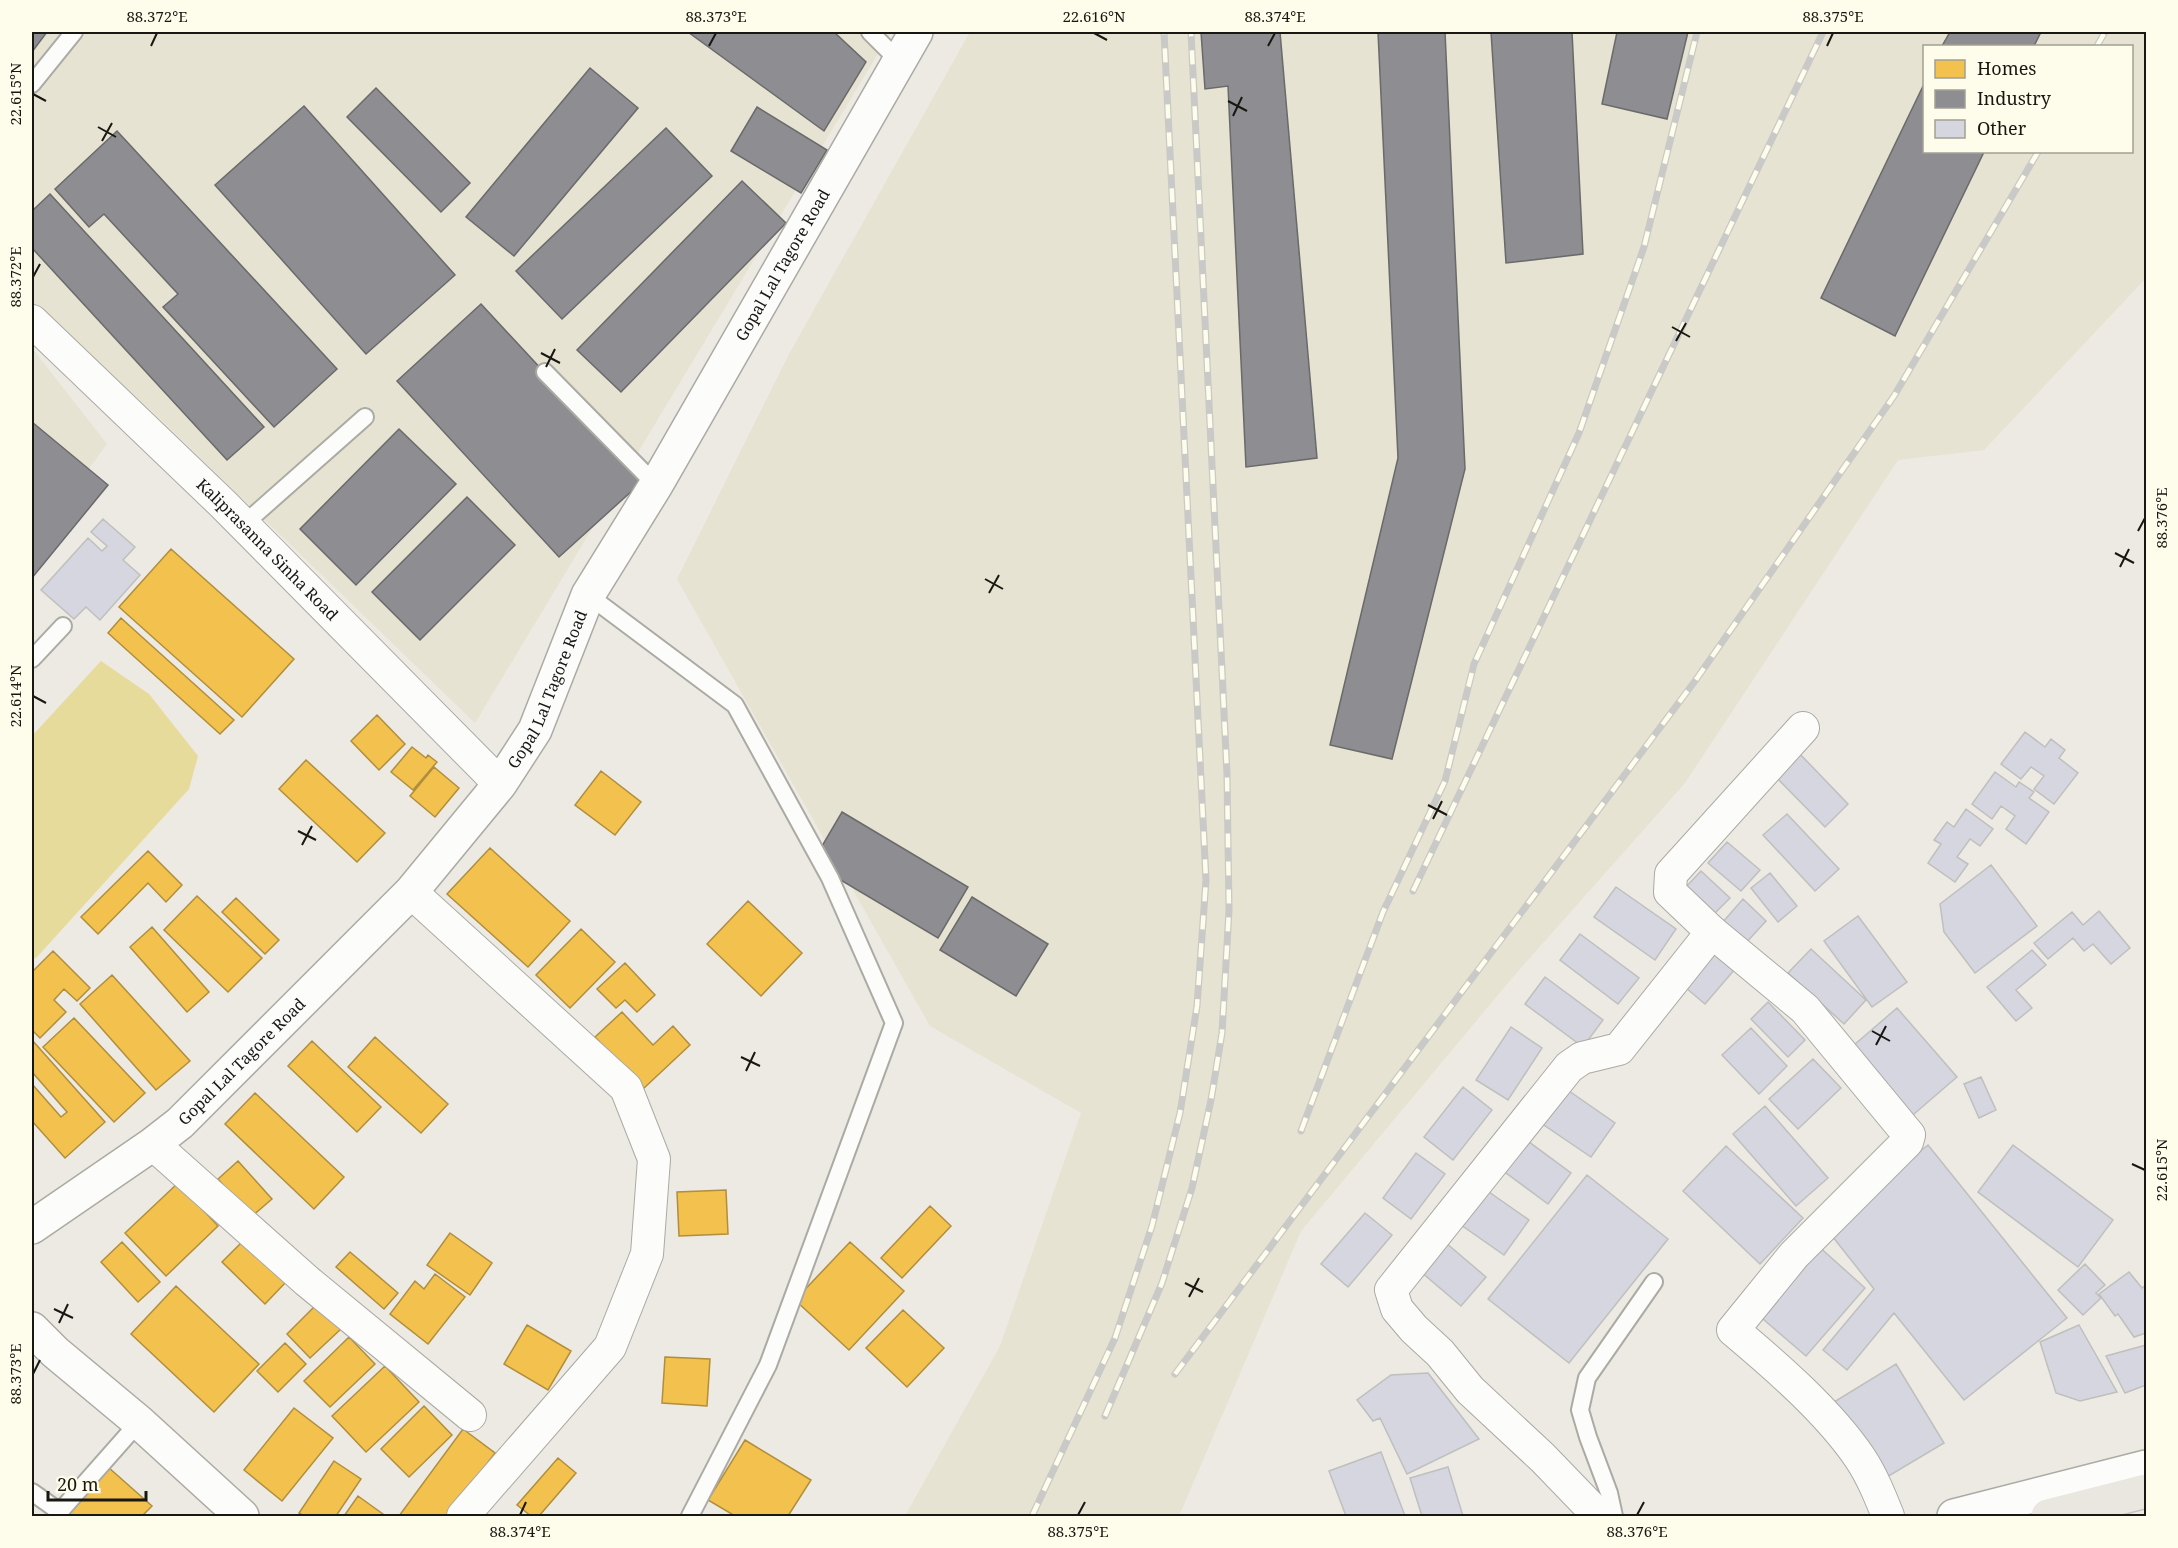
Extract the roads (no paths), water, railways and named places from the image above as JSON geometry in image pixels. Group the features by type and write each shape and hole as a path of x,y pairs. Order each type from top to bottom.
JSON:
{"main road":[{"path":"2048,1516 2146,1491"}],"street":[{"name":"Gopal Lal Tagore Road","path":"32,1227 180,1123 411,892 500,783 535,730 588,596 656,485 916,32"},
{"name":"Kaliprasanna Sinha Road","path":"32,321 243,525 500,783"},
{"path":"1803,728 1671,874 1670,892 1713,933 1805,1009 1909,1135 1907,1142 1794,1255 1733,1330 1794,1384 1845,1439 1860,1458 1872,1479 1888,1516"},
{"path":"411,892 626,1089 654,1159 647,1254 610,1347 463,1516"},
{"path":"1599,1516 1543,1458 1470,1390 1440,1353 1414,1329 1397,1309 1391,1290 1569,1067 1582,1058 1618,1049 1713,933"},
{"path":"153,1144 307,1281 470,1416"},
{"path":"32,1329 55,1352 140,1422 242,1516"},
{"path":"1954,1516 2146,1467"}],"lane":[{"path":"32,84 74,32"},
{"path":"870,32 899,61"},
{"path":"545,372 656,485"},
{"path":"243,525 365,417"},
{"path":"588,596 735,705 830,878 894,1023 768,1365 690,1516"},
{"path":"32,659 63,626"},
{"path":"1614,1516 1609,1493 1580,1410 1587,1378 1654,1282"},
{"path":"32,1492 58,1514 140,1422"}],"railway":[{"path":"1032,1516 1115,1338 1152,1226 1180,1113 1197,1006 1206,880 1164,32"},
{"path":"1105,1416 1162,1283 1192,1188 1211,1100 1222,1033 1229,910 1227,774 1191,32"},
{"path":"1301,1131 1383,912 1445,781 1474,664 1579,433 1644,247 1697,32"},
{"path":"1413,891 1823,32"},
{"path":"2098,45 2105,32"},
{"path":"1175,1374 1695,681 1894,396 2037,153"}]}
